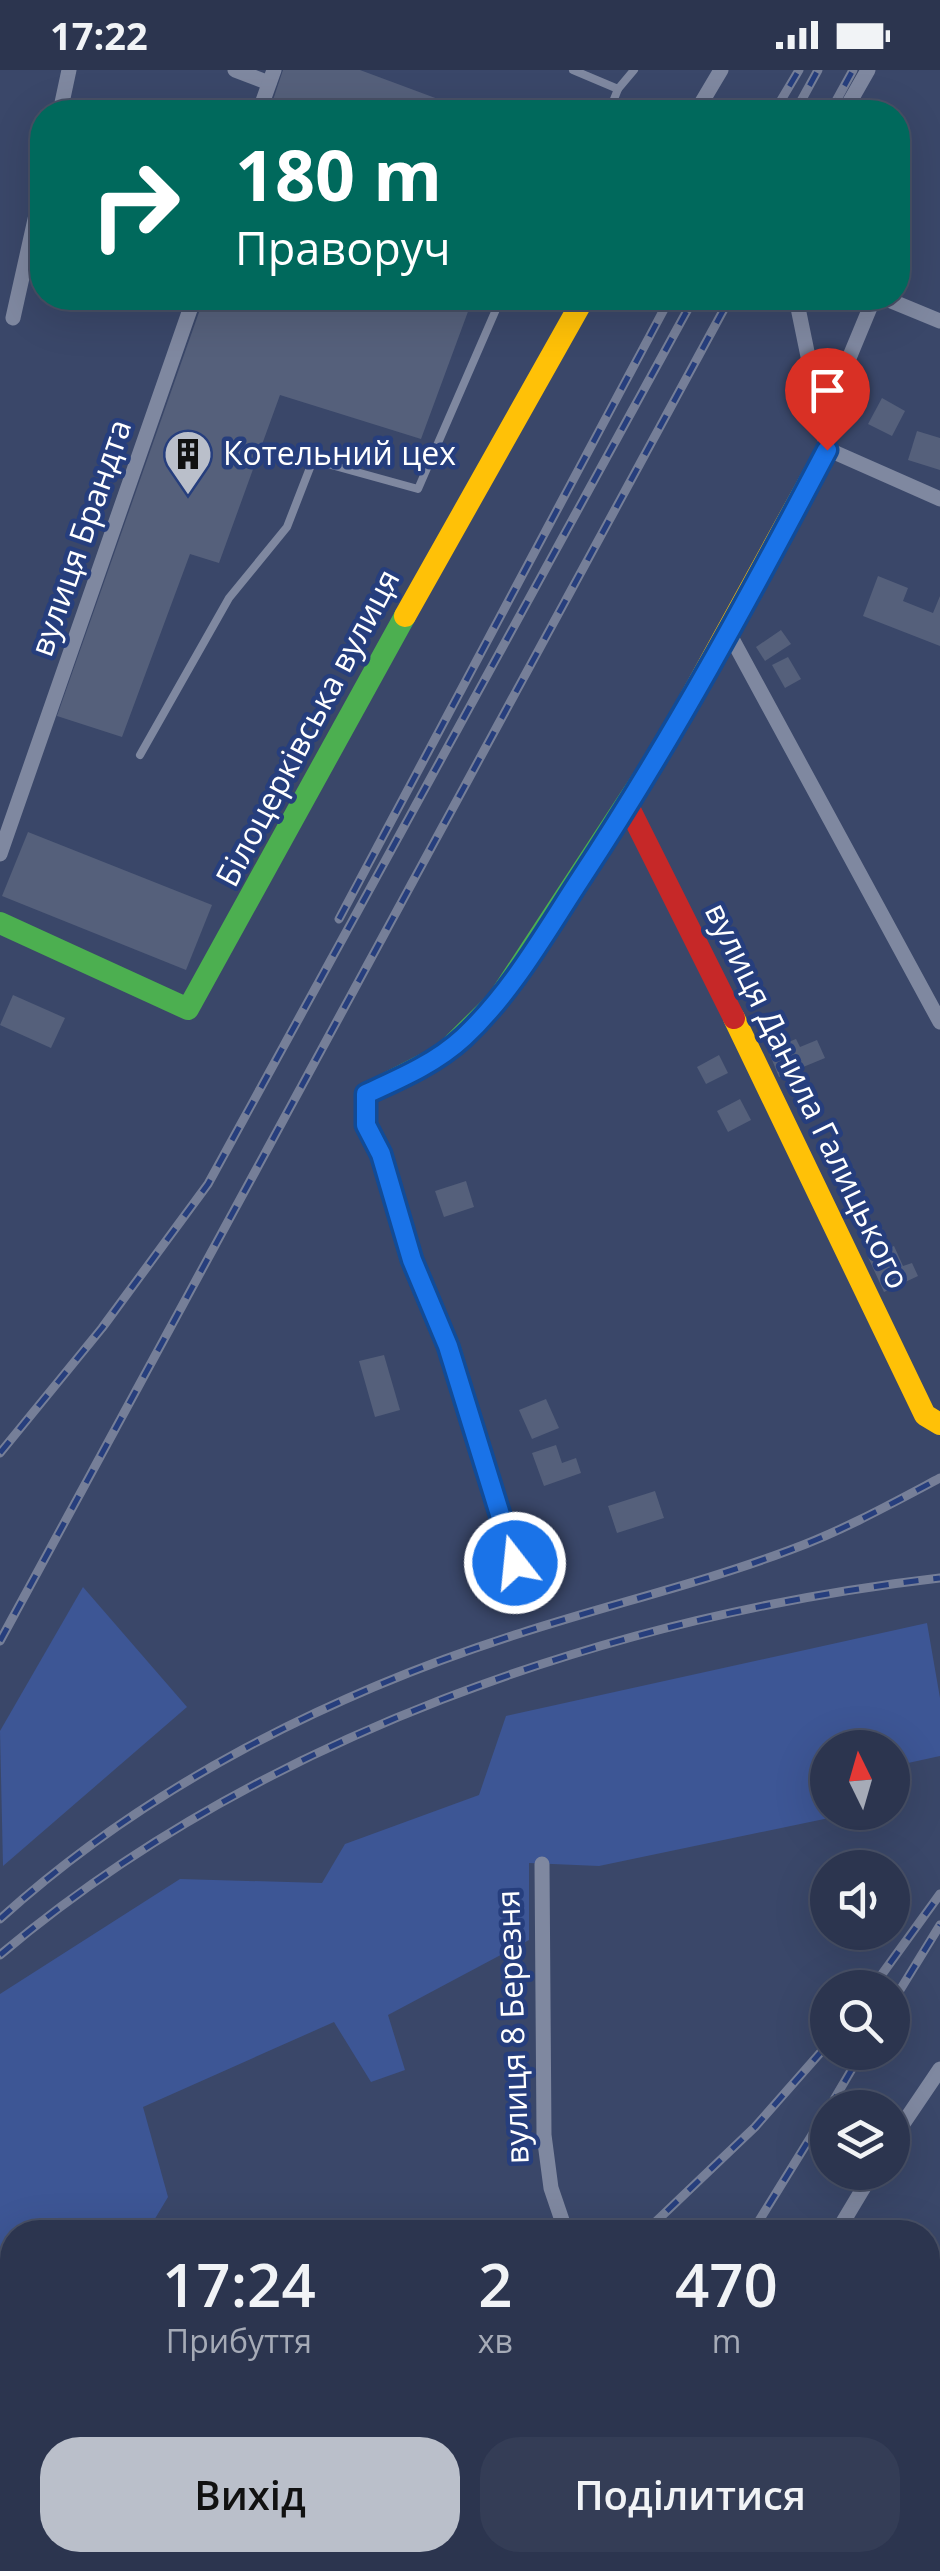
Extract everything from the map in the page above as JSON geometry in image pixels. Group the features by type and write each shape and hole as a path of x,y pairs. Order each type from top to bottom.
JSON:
{"street":[{"path":"63,100 69,70"},
{"path":"235,70 272,77"},
{"path":"703,100 721,70"},
{"path":"851,100 868,70"},
{"path":"13,318 30,242"},
{"path":"910,308 940,320"},
{"name":"вулиця Брандта","path":"0,854 190,310"},
{"name":"Білоцерківська вулиця","path":"0,923 188,1009 262,886 513,412 577,310"},
{"path":"515,1563 448,1346 412,1260 381,1154 366,1125 366,1094 420,1070 462,1039 502,997 628,806 730,636 827,450 799,310"},
{"path":"822,421 869,310"},
{"path":"827,450 940,498"},
{"path":"730,636 940,1022"},
{"name":"вулиця Данила Галицького","path":"628,806 932,1420"},
{"name":"вулиця 8 Березня","path":"542,1864 544,2136 550,2188 562,2220"},
{"path":"910,2113 940,2069"},
{"path":"844,2220 862,2190"}],"lane":[{"path":"573,70 618,89"},
{"path":"614,100 634,70"},
{"path":"140,755 229,598 287,527 312,460 418,490 496,310"}],"shaded area":[{"path":"83,1587 187,1707 3,1866 0,1731"},
{"path":"927,1623 940,1698 940,1756 910,1763 910,1730 810,1730 810,1822 599,1866 529,1863 529,1940 388,2015 405,2070 371,2082 334,2022 143,2107 168,2197 154,2220 0,2220 0,1994 180,1879 322,1883 345,1844 479,1795 506,1716"}],"building":[{"path":"283,70 360,70 441,100 273,100"},
{"name":"Котельний цех","path":"200,310 469,310 421,439 280,395 219,563 190,554 122,737 57,716"},
{"path":"882,398 905,411 892,436 868,424"},
{"path":"917,431 940,438 940,470 908,460"},
{"path":"878,576 908,588 903,601 933,613 940,596 940,646 863,616"},
{"path":"781,630 791,644 765,661 756,647"},
{"path":"788,657 801,679 785,688 772,665"},
{"path":"28,832 212,905 186,970 2,896"},
{"path":"13,995 65,1018 51,1048 0,1025"},
{"path":"796,1039 800,1047 817,1040 825,1058 779,1077 768,1050"},
{"path":"719,1055 728,1073 706,1084 697,1067"},
{"path":"740,1099 751,1120 728,1132 717,1111"},
{"path":"466,1181 474,1207 444,1217 435,1191"},
{"path":"894,1246 903,1266 912,1263 918,1276 884,1292 868,1257"},
{"path":"384,1355 400,1410 375,1417 359,1361"},
{"path":"546,1399 559,1428 532,1439 519,1410"},
{"path":"556,1445 562,1463 576,1458 581,1473 544,1486 532,1453"},
{"path":"655,1491 664,1518 617,1533 608,1506"}],"railway":[{"path":"781,100 799,70"},
{"path":"802,100 818,70"},
{"path":"837,100 853,70"},
{"path":"339,919 664,310"},
{"path":"0,1453 102,1328 208,1184 687,310"},
{"path":"0,1641 723,310"},
{"path":"0,1919 117,1826 180,1785 312,1715 450,1657 790,1550 847,1526 940,1478"},
{"path":"0,1955 101,1878 209,1810 323,1750 442,1699 565,1657 690,1622 815,1596 940,1578"},
{"path":"885,1970 940,1894"},
{"path":"910,1974 940,1925"},
{"path":"658,2220 755,2127 810,2064"},
{"path":"840,2090 851,2070"},
{"path":"759,2220 810,2138"}],"traffic: fast":[{"path":"0,923 188,1009 405,616"},
{"path":"515,1563 449,1346 411,1260 381,1154 366,1125 366,1094 442,1055 497,1001 664,746"}],"traffic: slow":[{"path":"405,616 577,310"},
{"path":"664,746 827,449"},
{"path":"734,1018 925,1415 940,1424"}],"traffic: jam":[{"path":"628,806 734,1018"}],"place":[{"name":"Котельний цех","path":"188,496"}],"route":[{"path":"515,1563 448,1346 412,1260 381,1154 366,1125 366,1094 420,1070 462,1039 502,997 628,806 710,670 827,450"}]}
